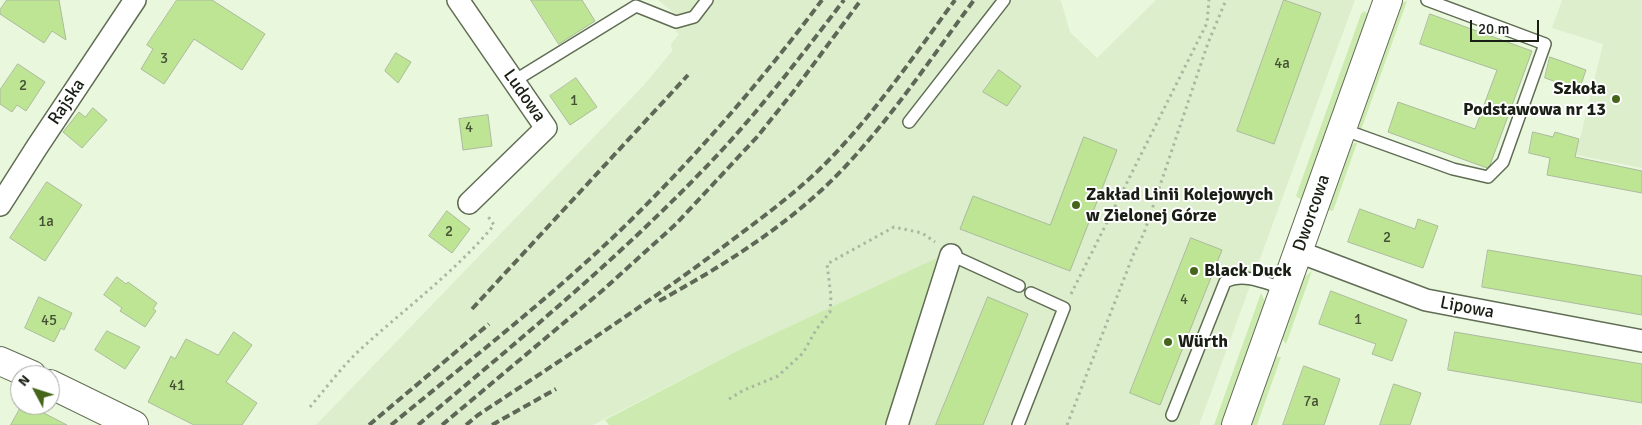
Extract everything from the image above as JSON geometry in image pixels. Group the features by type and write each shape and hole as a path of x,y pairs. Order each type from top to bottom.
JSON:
{"street":[{"name":"Rajska","path":"0,205 135,0"},
{"name":"Ludowa","path":"458,0 546,128 472,200"},
{"name":"Dworcowa","path":"1236,425 1388,0"},
{"name":"Lipowa","path":"1299,252 1426,300 1642,342"},
{"path":"897,425 952,255"},
{"path":"60,389 134,425"}],"lane":[{"path":"514,81 633,3 676,22 694,17 707,0"},
{"path":"909,122 1004,0"},
{"path":"1342,129 1453,169 1488,177 1503,162 1545,44 1426,0"},
{"path":"952,255 1019,286"},
{"path":"1172,415 1224,282 1233,278 1243,277 1285,290"},
{"path":"1018,425 1064,308 1031,292"}],"path":[{"path":"1064,308 1208,23 1209,0"},
{"path":"1066,425 1134,253 1144,234 1208,42 1226,0"},
{"path":"310,407 361,349 457,264 477,245 494,224 472,200"},
{"path":"729,399 744,390 778,376 803,353 816,330 830,312 831,296 827,264 894,227 922,233 952,255"}],"shaded area":[{"path":"658,0 1059,0 1061,1 1070,32 1097,58 1156,0 1355,0 1199,425 886,425 937,259 739,350 593,425 316,425 644,85 672,51 671,44 679,34 676,32 675,14"},
{"name":"Szkoła Podstawowa nr 13","path":"1562,0 1642,0 1642,168 1576,155 1603,44 1552,28"},
{"path":"1407,1 1361,130 1357,125 1402,3"},
{"path":"1364,11 1370,16 1303,201 1296,196 1361,14"},
{"path":"1357,143 1333,211 1327,210 1350,147"},
{"path":"937,258 886,425 609,425 605,420 739,350"},
{"path":"1312,271 1286,344 1281,337 1303,278"},
{"path":"1261,293 1265,302 1224,425 1214,425"},
{"path":"1275,357 1281,357 1257,425 1250,425"}],"building":[{"path":"7,0 59,0 66,40 52,31 44,43 0,14 0,10"},
{"path":"177,0 212,0 265,34 242,70 194,39 164,84 141,69 153,49 147,45"},
{"path":"531,0 582,0 595,21 559,44"},
{"path":"1284,0 1321,13 1274,144 1237,131"},
{"path":"1430,14 1532,51 1490,165 1487,168 1388,132 1398,102 1475,129 1497,70 1420,44"},
{"path":"396,53 411,62 398,83 385,71"},
{"path":"1550,57 1586,70 1579,90 1545,78"},
{"path":"18,64 45,82 26,111 17,105 12,112 0,104 0,90"},
{"path":"999,70 1021,86 1007,106 983,92"},
{"path":"576,78 597,107 570,125 550,96"},
{"path":"93,108 107,120 82,148 63,132 79,112 85,117"},
{"path":"488,115 492,146 463,150 459,119"},
{"path":"1533,132 1553,137 1555,132 1579,139 1575,157 1642,171 1642,193 1547,175 1550,158 1529,153"},
{"name":"Zakład Linii Kolejowych w Zielonej Górze","path":"1084,137 1117,150 1070,271 960,229 973,196 1050,225"},
{"path":"47,182 82,205 45,261 10,238"},
{"path":"1360,209 1415,229 1418,219 1438,226 1423,268 1348,242"},
{"path":"447,211 470,229 452,253 429,236"},
{"path":"1191,238 1222,250 1160,405 1130,393"},
{"path":"1488,250 1642,276 1642,315 1482,287"},
{"path":"117,277 126,284 128,282 157,303 153,309 156,311 145,327 120,311 122,308 104,295"},
{"path":"1331,291 1407,320 1392,361 1372,354 1376,344 1319,324"},
{"path":"39,297 72,313 64,330 61,328 54,342 25,328"},
{"path":"988,297 1028,314 983,425 936,425"},
{"path":"107,331 140,347 125,369 95,350"},
{"path":"234,332 252,345 226,382 257,403 242,425 194,425 148,402 171,356 175,359 186,339 218,355"},
{"path":"1455,332 1642,364 1642,403 1448,370"},
{"path":"1304,366 1340,379 1324,425 1283,425"},
{"path":"1394,384 1421,393 1410,425 1380,425"},
{"path":"16,415 48,415 67,425 11,425"}],"railway":[{"path":"391,425 542,301 629,222 730,115 822,0"},
{"path":"418,425 575,292 687,186 755,113 844,0"},
{"path":"442,425 603,290 676,224 757,137 861,0"},
{"path":"466,425 686,274 758,221 800,187 826,163 861,124 894,84 955,0"},
{"path":"659,301 712,271 763,237 811,200 833,179 886,119 974,0"},
{"path":"472,309 688,75"},
{"path":"369,425 489,324"},
{"path":"492,425 556,389"}],"place":[{"name":"Szkoła Podstawowa nr 13","path":"1616,99"},
{"name":"Zakład Linii Kolejowych w Zielonej Górze","path":"1076,205"},
{"name":"Black Duck","path":"1194,271"},
{"name":"Würth","path":"1168,342"}]}
